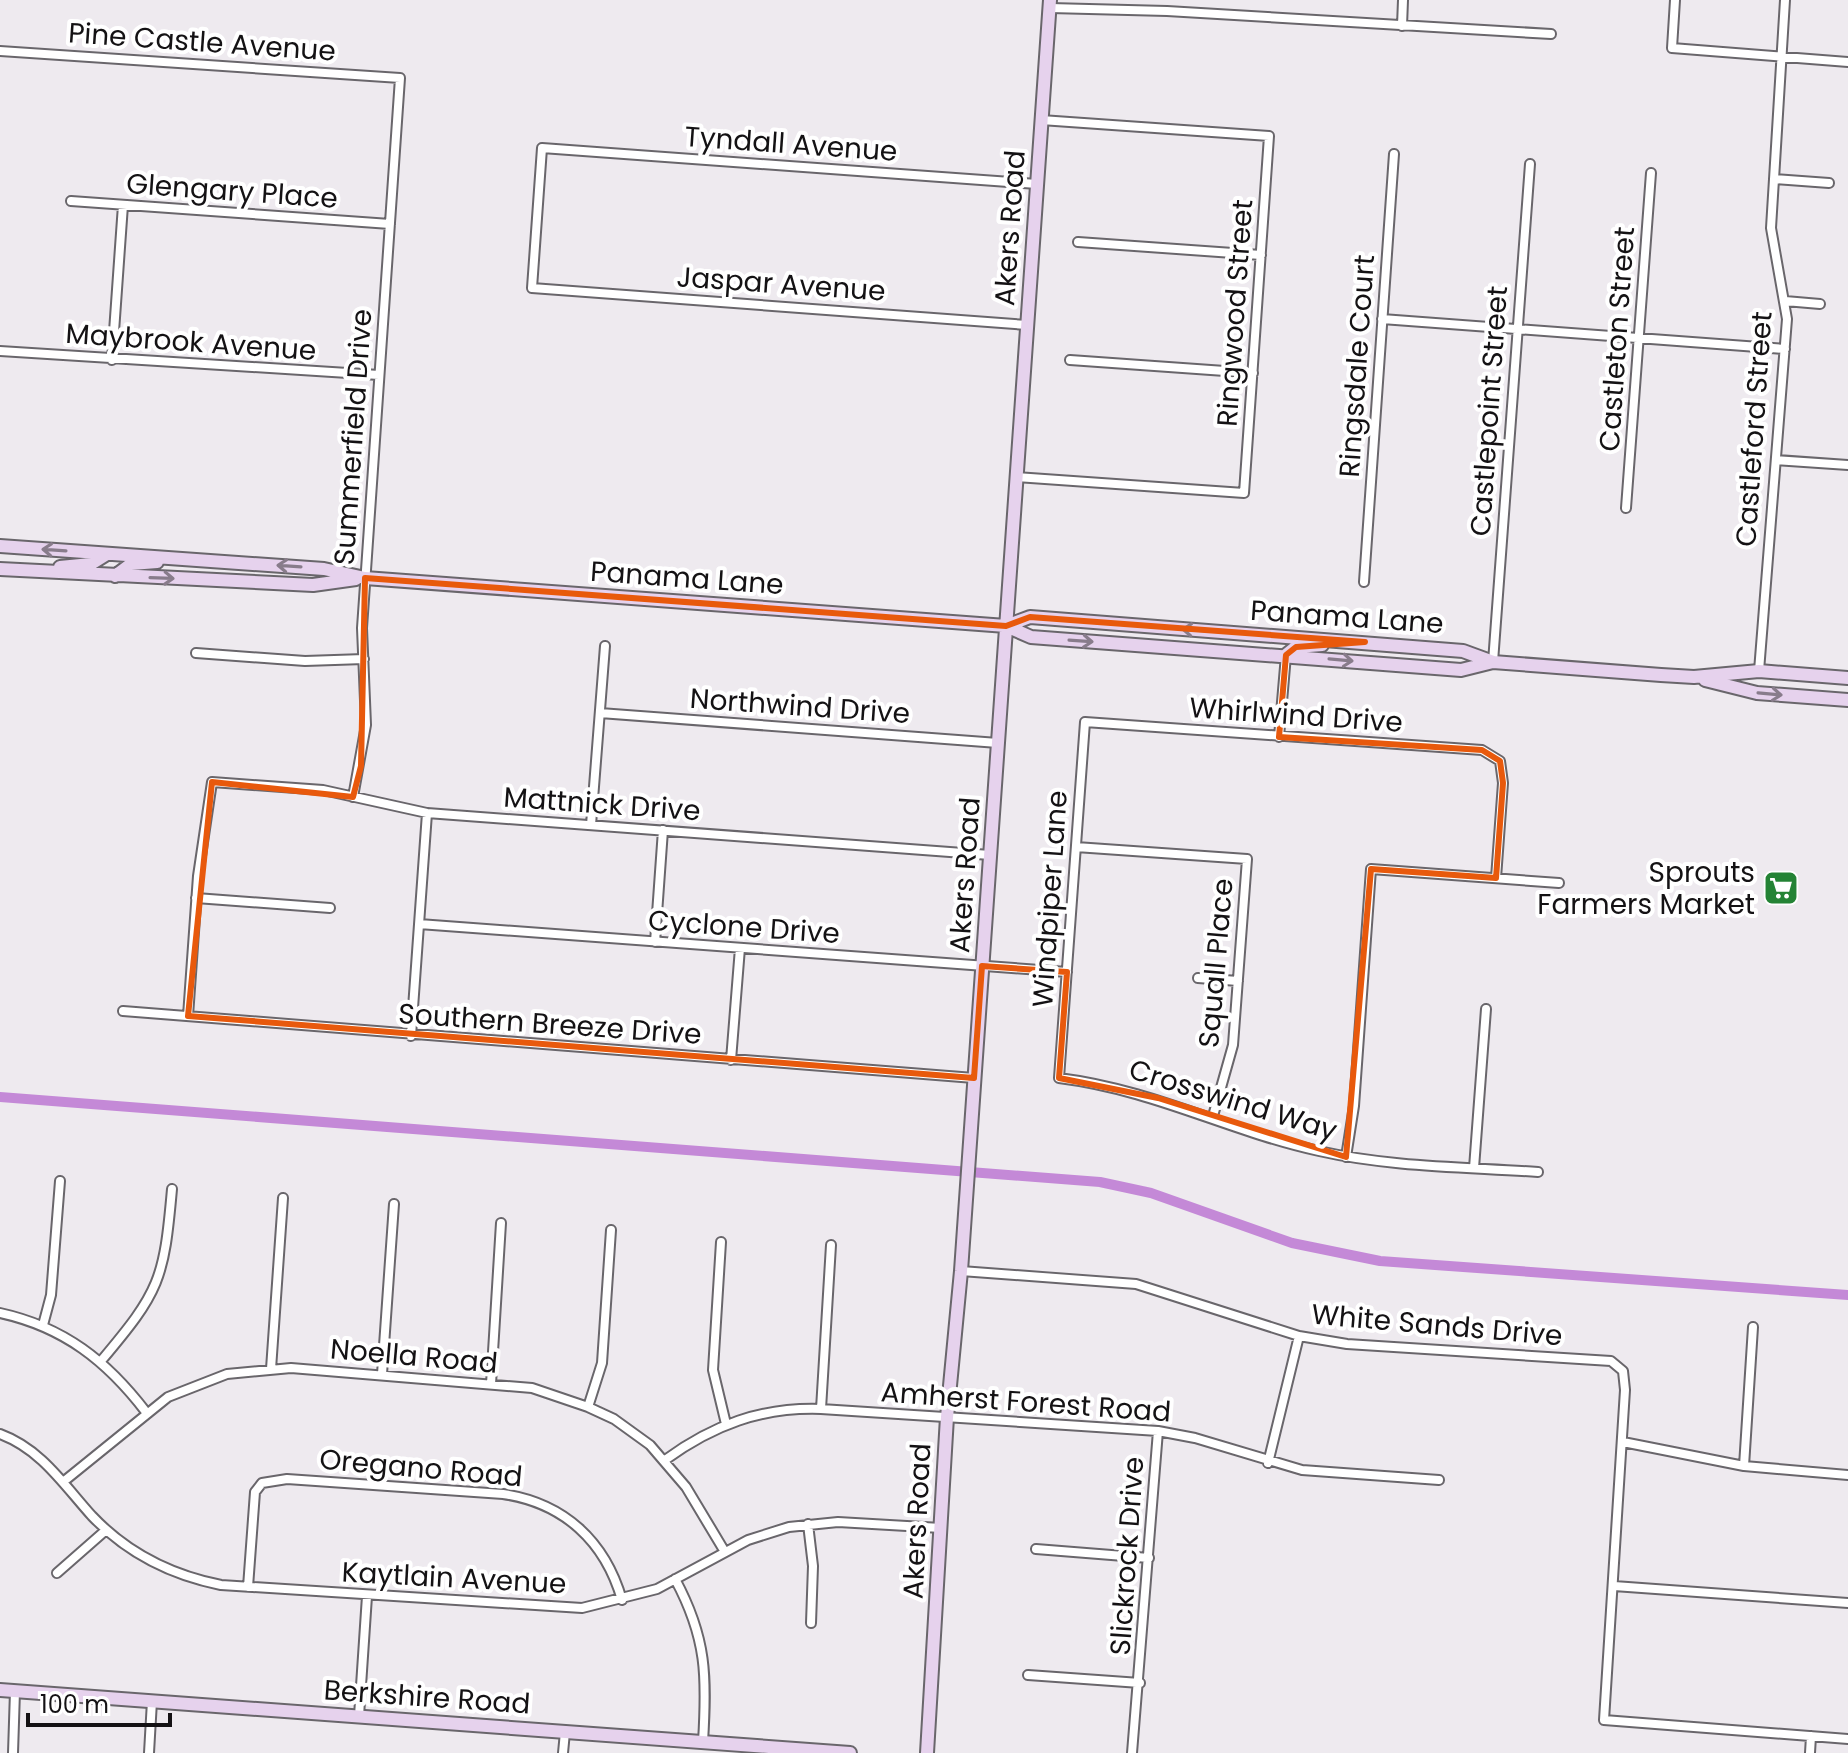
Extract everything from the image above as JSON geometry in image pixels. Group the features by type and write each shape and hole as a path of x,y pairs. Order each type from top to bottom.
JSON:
{"main road":[{"name":"Akers Road","path":"927,1753 947,1417 961,1271 1050,4"},
{"name":"Panama Lane","path":"0,546 324,569 365,578 1006,626 1031,637 1461,670 1493,662"},
{"path":"25,570 91,564 108,553"},
{"path":"115,576 131,564 192,559"},
{"name":"Panama Lane","path":"0,569 313,585 365,578"},
{"name":"Panama Lane","path":"1006,626 1030,617 1365,642 1463,651 1493,662 1694,677 1757,693 1848,700"},
{"path":"1286,655 1296,647 1365,642"},
{"name":"Panama Lane","path":"1694,677 1759,671 1848,678"},
{"path":"1707,680 1749,680 1759,671"},
{"name":"Berkshire Road","path":"0,1690 850,1753"}],"street":[{"path":"1402,26 1403,0"},
{"path":"1675,0 1672,48 1848,62"},
{"name":"Castleford Street","path":"1759,671 1785,349 1785,301 1772,246 1785,0"},
{"path":"1050,4 1551,34"},
{"name":"Pine Castle Avenue","path":"0,51 400,78"},
{"name":"Summerfield Drive","path":"353,797 366,725 365,578 400,78"},
{"name":"Ringwood Street","path":"1016,477 1244,493 1253,373 1269,136 1041,120"},
{"name":"Tyndall Avenue","path":"532,288 542,148 1037,184"},
{"name":"Ringsdale Court","path":"1364,582 1394,154"},
{"name":"Castlepoint Street","path":"1493,662 1530,164"},
{"name":"Castleton Street","path":"1626,508 1651,173"},
{"path":"1774,179 1829,183"},
{"name":"Glengary Place","path":"71,201 390,224"},
{"path":"112,360 123,205"},
{"path":"1078,242 1261,255"},
{"name":"Jaspar Avenue","path":"532,288 1027,325"},
{"path":"1785,301 1820,304"},
{"path":"1382,319 1785,349"},
{"name":"Maybrook Avenue","path":"0,351 379,375"},
{"path":"1070,360 1253,373"},
{"path":"1776,460 1848,465"},
{"path":"591,825 605,646"},
{"path":"196,653 305,661 364,659"},
{"path":"1279,737 1286,655"},
{"name":"Northwind Drive","path":"600,713 998,743"},
{"name":"Whirlwind Drive","path":"1085,722 1482,750 1500,761 1503,783 1496,878"},
{"name":"Windpiper Lane","path":"1059,1078 1085,722"},
{"name":"Mattnick Drive","path":"196,898 212,782 311,789 427,813 990,855"},
{"path":"411,1036 427,813"},
{"path":"655,942 663,830"},
{"name":"Squall Place","path":"1076,847 1247,859 1231,1057 1213,1116"},
{"path":"1346,1157 1354,1106 1371,869 1559,883"},
{"path":"188,1016 196,898 330,908"},
{"name":"Cyclone Drive","path":"419,924 1067,972"},
{"path":"731,1060 740,948"},
{"path":"1198,978 1238,981"},
{"path":"1474,1168 1486,1009"},
{"name":"Southern Breeze Drive","path":"123,1011 974,1078"},
{"name":"Crosswind Way","path":"1059,1078 1123,1089 1293,1144 1346,1157 1538,1172"},
{"path":"43,1325 51,1295 60,1181"},
{"path":"101,1361 156,1290 167,1253 172,1189"},
{"path":"271,1369 283,1198"},
{"path":"382,1374 394,1204"},
{"path":"491,1384 501,1223"},
{"path":"588,1407 602,1363 611,1230"},
{"path":"721,1242 713,1370 726,1424"},
{"path":"821,1409 831,1245"},
{"name":"White Sands Drive","path":"961,1271 1136,1284 1299,1336 1347,1344 1611,1361 1623,1371 1623,1442 1604,1720 1811,1736"},
{"path":"0,1313 43,1325 101,1361 146,1412"},
{"path":"1744,1466 1753,1327"},
{"path":"1268,1463 1299,1336"},
{"name":"Noella Road","path":"63,1482 146,1412 209,1379 271,1369 382,1374 491,1384 551,1392 588,1407 632,1431 665,1460 725,1552"},
{"name":"Amherst Forest Road","path":"665,1460 726,1424 778,1410 821,1409 1158,1431 1195,1438 1268,1463 1302,1470 1439,1480"},
{"name":"Slickrock Drive","path":"1132,1753 1158,1431"},
{"name":"Kaytlain Avenue","path":"0,1434 34,1453 106,1530 141,1556 178,1574 248,1587 562,1608 622,1600 675,1579 768,1533 808,1524 838,1522 941,1528"},
{"path":"1623,1442 1744,1466 1848,1475"},
{"name":"Oregano Road","path":"248,1587 255,1492 262,1483 273,1479 503,1494 537,1501 568,1517 595,1543 613,1572 622,1600"},
{"path":"808,1524 813,1566 811,1623"},
{"path":"57,1573 106,1530"},
{"path":"1036,1549 1149,1558"},
{"path":"675,1579 695,1619 705,1657 703,1742"},
{"path":"1614,1586 1848,1603"},
{"path":"359,1716 367,1596"},
{"path":"1028,1675 1140,1683"},
{"path":"13,1753 15,1691"},
{"path":"149,1753 152,1701"},
{"path":"563,1753 565,1732"},
{"path":"1810,1753 1811,1736 1848,1739"}],"highlighted area":[{"path":"365,578 1006,626 1030,617 1365,642 1296,647 1286,655 1279,737 1482,750 1500,761 1503,783 1496,878 1371,869 1346,1157 1158,1098 1059,1078 1067,972 982,966 974,1078 188,1016 212,782 353,797 361,766"}],"waterway":[{"path":"0,1097 1100,1182 1151,1193 1292,1243 1380,1261 1848,1295"}],"place":[{"name":"Sprouts Farmers Market","path":"1781,888"}]}
